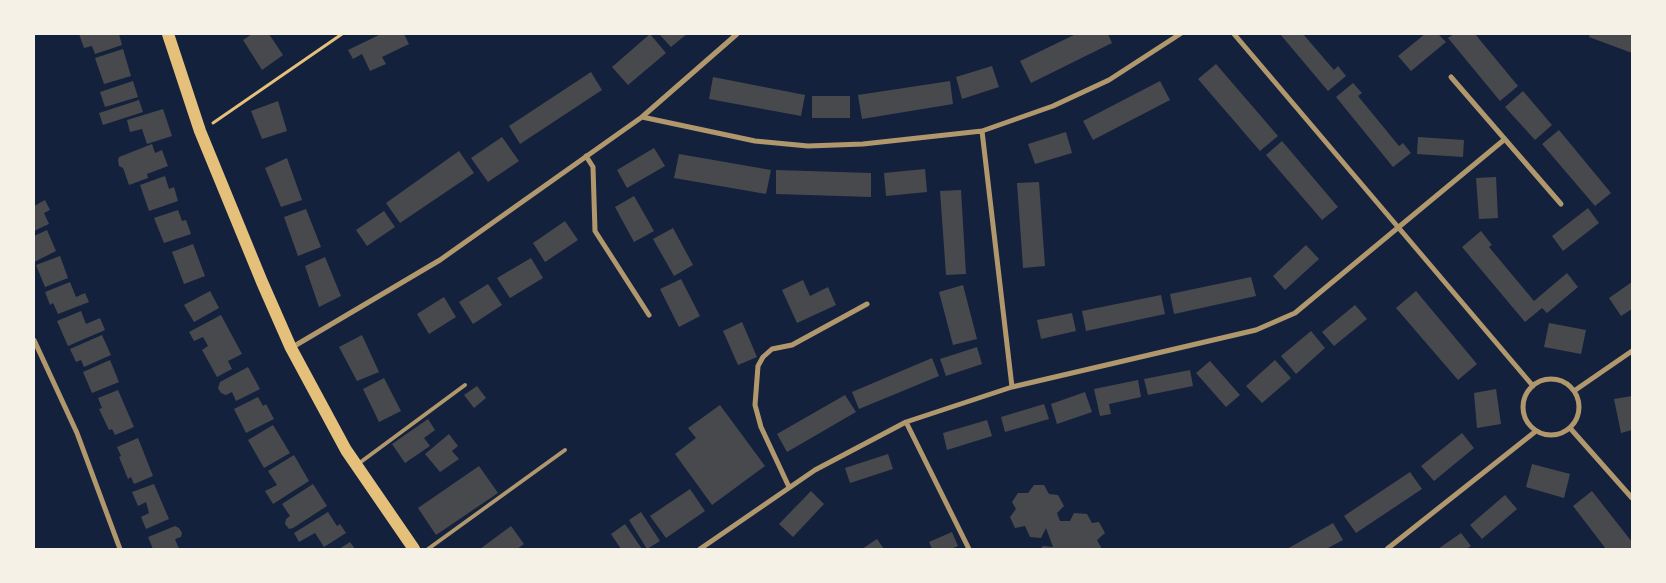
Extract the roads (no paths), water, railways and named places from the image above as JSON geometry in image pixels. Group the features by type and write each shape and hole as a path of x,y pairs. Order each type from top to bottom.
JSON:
{"main road":[{"path":"168,34 200,131 291,348 346,450 414,549"}],"street":[{"path":"291,348 440,260 642,117 737,34"},
{"path":"642,117 754,141 808,146 863,144 982,132 1053,106 1109,80 1180,34"},
{"path":"1234,34 1533,386"},
{"path":"1451,77 1561,204"},
{"path":"982,132 1012,388"},
{"path":"700,549 789,486 832,460 906,422 1012,388 1256,330 1295,313 1505,139"},
{"path":"586,156 593,167 595,231 649,314"},
{"path":"789,486 762,427 755,405 758,366 763,357 772,350 792,345 867,304"},
{"path":"34,340 77,433 120,549"},
{"path":"1574,391 1632,351"},
{"path":"1554,380 1565,383 1574,391 1578,400 1579,410 1576,420 1570,428 1563,433 1545,435 1536,431 1529,424 1524,415 1523,404 1526,394 1533,386 1543,381 1554,380"},
{"path":"906,422 969,549"},
{"path":"1570,428 1632,498"},
{"path":"1387,549 1536,431"}],"lane":[{"path":"356,466 465,385"},
{"path":"428,549 565,450"}]}
